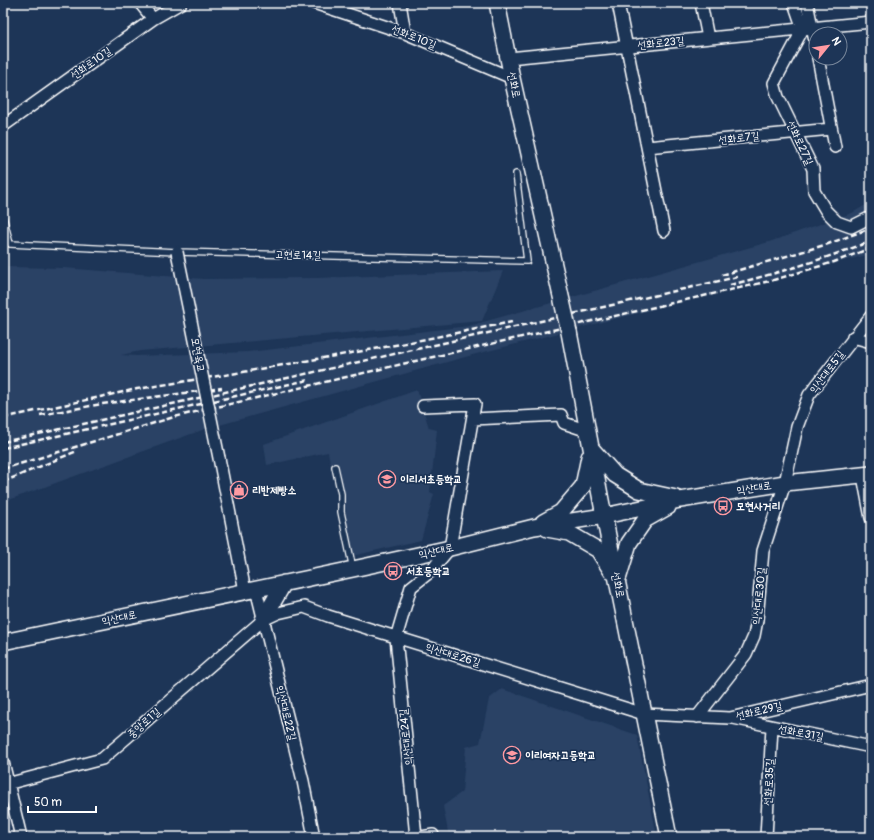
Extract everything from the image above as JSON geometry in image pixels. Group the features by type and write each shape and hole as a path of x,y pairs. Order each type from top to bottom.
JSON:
{"main road":[{"name":"선화로","path":"497,3 512,78 569,332 604,516 669,837"},
{"path":"591,448 615,475 639,490 680,500"},
{"path":"534,527 561,512 583,486 591,448"},
{"name":"익산대로","path":"3,642 450,548 534,527 604,516 680,500 785,483 867,475"},
{"path":"618,580 629,543 645,520 680,500"},
{"path":"534,527 569,533 598,550 618,580"},
{"path":"263,620 284,583"}],"street":[{"path":"140,3 153,19"},
{"name":"선화로10길","path":"3,126 153,19 181,3"},
{"name":"선화로10길","path":"314,3 405,32 512,78"},
{"path":"402,3 405,32"},
{"path":"618,3 664,231"},
{"path":"701,3 708,38"},
{"path":"794,3 808,28"},
{"path":"807,3 808,28"},
{"name":"선화로23길","path":"829,26 871,22"},
{"name":"선화로23길","path":"508,58 808,28"},
{"name":"선화로27길","path":"808,28 774,83 778,97 813,169 814,191 826,211 838,222 851,227 871,216"},
{"path":"819,66 835,147"},
{"name":"선화로7길","path":"647,147 831,129"},
{"name":"모현육교","path":"177,252 219,458 250,590"},
{"name":"익산대로5길","path":"785,483 797,426 809,395 871,316"},
{"path":"853,338 871,342"},
{"path":"396,638 411,588 430,572 450,548 476,404 423,406"},
{"path":"473,419 561,415 564,423 588,431"},
{"path":"867,475 871,518"},
{"name":"익산대로30길","path":"697,717 746,654 754,636 757,620 763,551 785,483"},
{"name":"익산대로22길","path":"250,590 263,620 303,781 314,837"},
{"name":"익산대로26길","path":"263,620 278,613 304,607 396,638 644,714"},
{"name":"중앙로1길","path":"5,785 102,759 263,620"},
{"name":"익산대로24길","path":"396,638 416,837"},
{"name":"선화로29길","path":"644,714 730,718 871,686"},
{"name":"선화로31길","path":"730,718 871,747"},
{"name":"선화로35길","path":"766,837 772,727"},
{"path":"3,762 5,785 21,837"}],"lane":[{"name":"고현로14길","path":"3,216 10,244 177,252 527,261 516,174"},
{"path":"334,468 341,494 341,512 353,569"}],"shaded area":[{"path":"871,202 871,254 476,354 205,429 3,502 3,267 64,268 204,279 317,278 503,271 482,321 140,351 121,355 136,356 248,352 469,326 769,242 852,213"},
{"name":"이리서초등학교","path":"417,390 429,428 437,430 430,492 434,494 421,540 352,556 339,464 330,462 328,452 267,465 264,444"},
{"path":"502,689 637,735 657,837 449,837 443,806 462,792 466,747 480,743 489,699"}],"railway":[{"path":"722,275 828,244 871,228"},
{"path":"730,285 766,276 836,254 871,241"},
{"path":"3,469 174,417 770,281 834,262 871,248"},
{"path":"3,442 737,277"},
{"path":"3,418 137,389 380,348 512,322"},
{"path":"3,448 308,380"},
{"path":"40,415 102,404 222,388"},
{"path":"3,482 77,451"}],"place":[{"name":"이리서초등학교","path":"387,479"},
{"name":"리반제빵소","path":"239,490"},
{"name":"모현사거리","path":"723,506"},
{"name":"서초등학교","path":"393,571"},
{"name":"이리여자고등학교","path":"512,755"}]}
